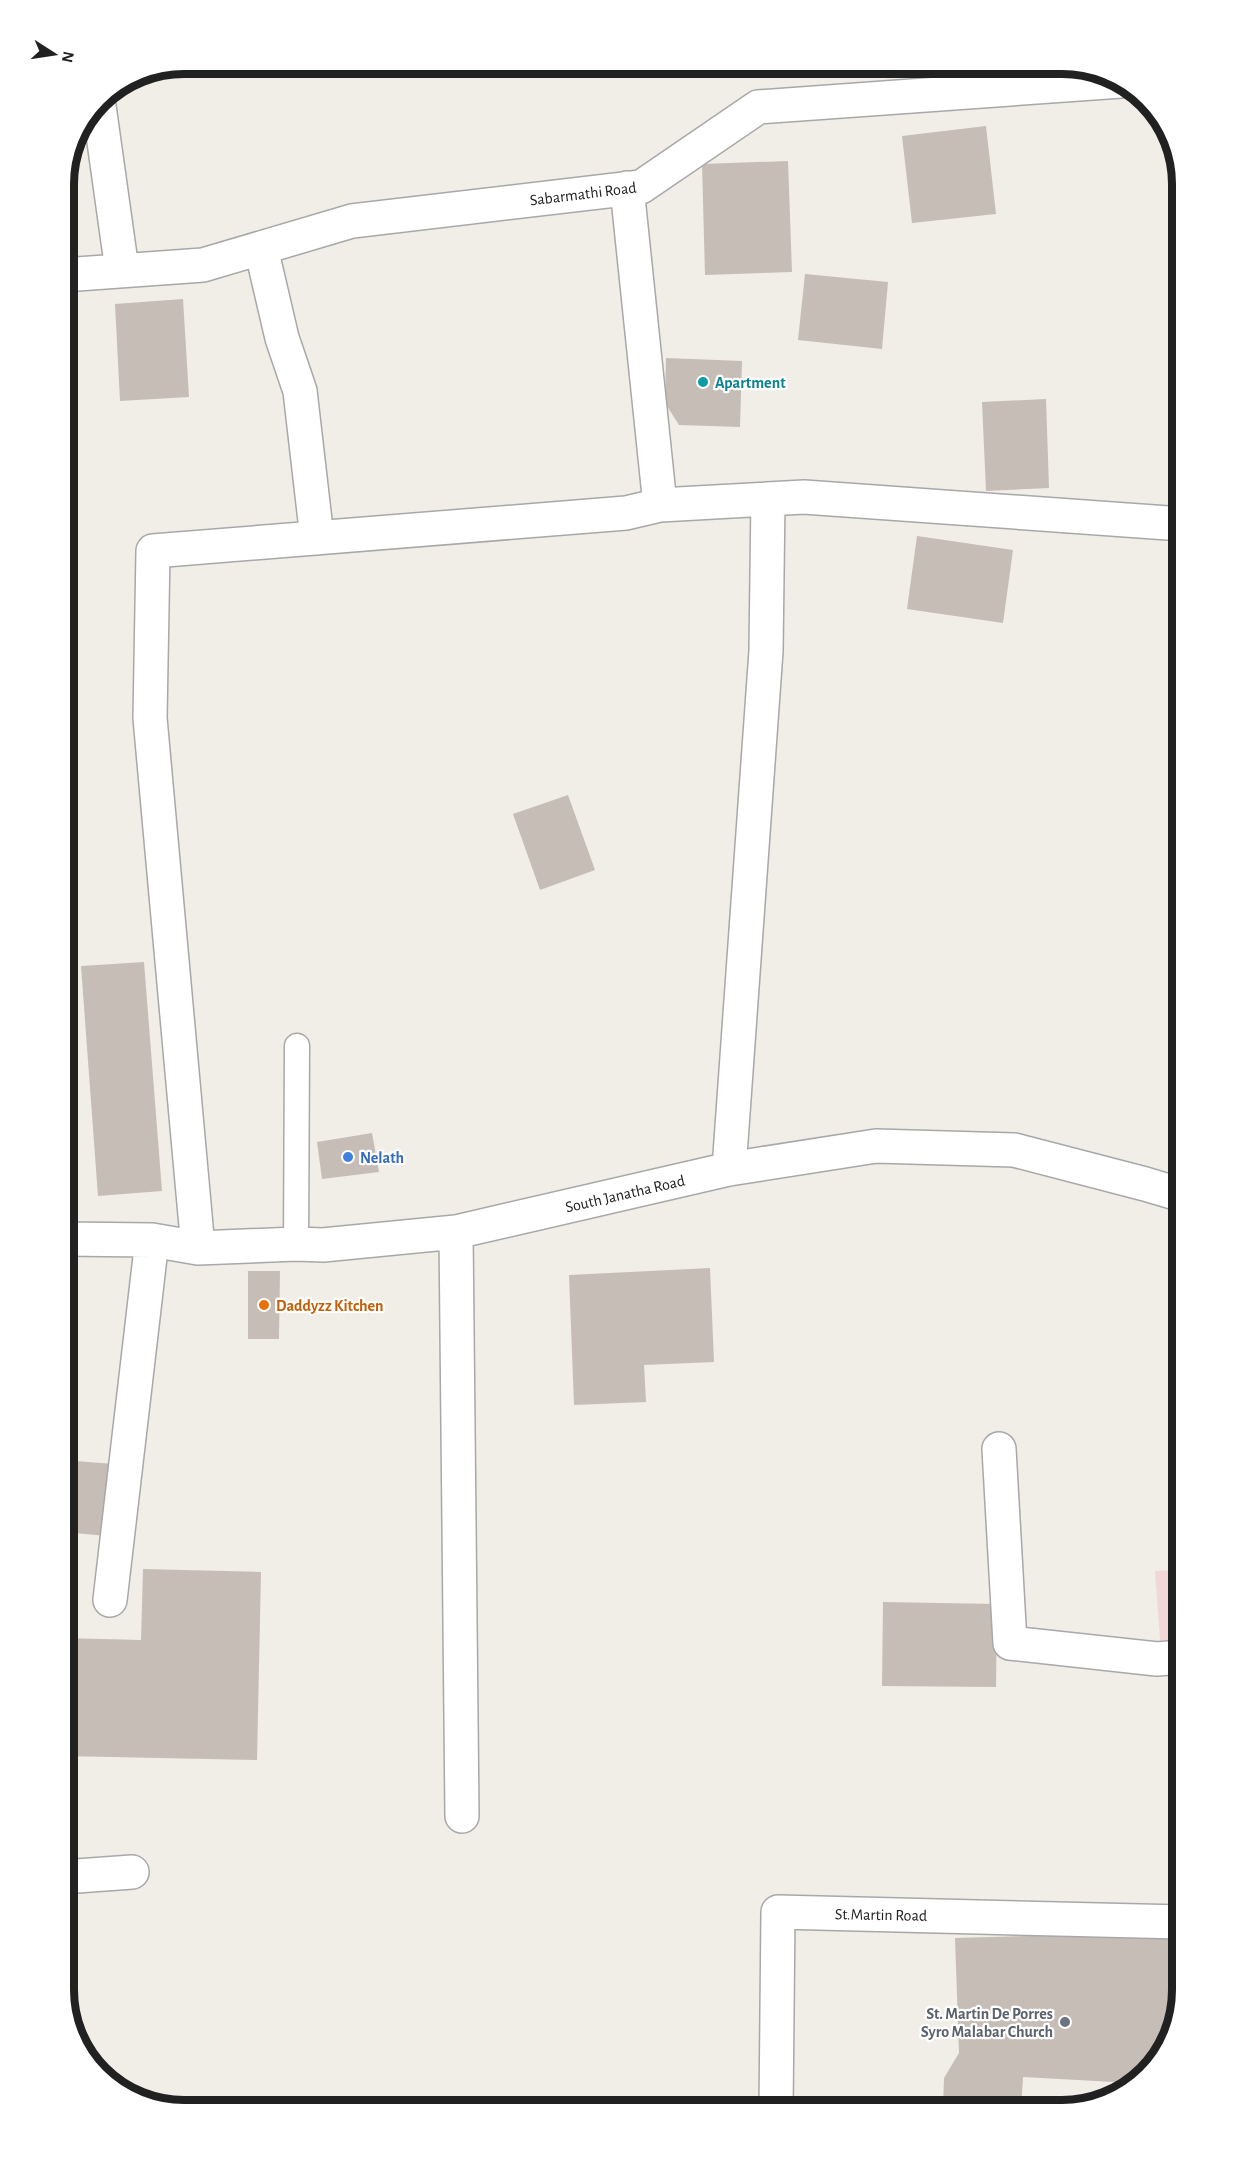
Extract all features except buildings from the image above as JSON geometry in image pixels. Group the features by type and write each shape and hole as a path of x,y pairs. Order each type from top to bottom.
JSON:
{"street":[{"name":"Sabarmathi Road","path":"74,274 203,266 352,221 641,186 758,107 1104,82"},
{"path":"100,112 122,270"},
{"path":"627,188 660,505"},
{"path":"261,248 282,338 300,391 317,538"},
{"path":"198,1248 150,718 153,551 626,513 660,505 804,497 1172,523"},
{"path":"729,1169 766,651 768,499"},
{"name":"South Janatha Road","path":"74,1239 152,1240 198,1248 323,1245 456,1232 729,1169 876,1146 1014,1150 1172,1192"},
{"path":"456,1232 462,1816"},
{"path":"110,1600 152,1240"},
{"path":"999,1449 1010,1643 1157,1659 1172,1658"},
{"path":"74,1876 132,1872"},
{"name":"St.Martin Road","path":"776,2100 778,1912 1172,1922"}],"lane":[{"path":"296,1244 297,1046"}],"shaded area":[{"path":"1172,1570 1172,1650 1161,1652 1155,1571"}],"place":[{"name":"Apartment","path":"703,382"},
{"name":"Nelath","path":"348,1157"},
{"name":"Daddyzz Kitchen","path":"264,1305"},
{"name":"St. Martin De Porres Syro Malabar Church","path":"1065,2022"}]}
